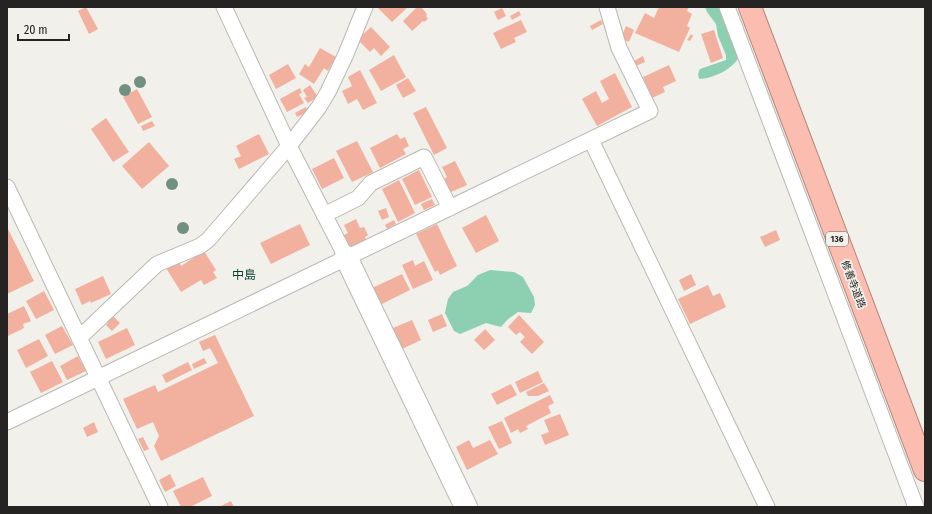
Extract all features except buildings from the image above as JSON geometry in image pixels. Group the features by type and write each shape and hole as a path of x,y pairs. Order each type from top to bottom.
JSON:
{"highway":[{"name":"修善寺道路","path":"750,7 925,470"}],"street":[{"path":"224,7 466,507"},
{"path":"79,338 162,260 191,251 208,240 290,146 328,92 346,54 365,7"},
{"path":"7,422 650,111 619,48 608,7"},
{"path":"727,7 916,507"},
{"path":"590,140 767,507"},
{"path":"324,215 358,198 371,183 424,157 450,208"},
{"path":"7,187 160,507"}],"green space":[{"path":"705,7 721,7 740,55 729,68 723,72 705,79 699,79 698,74 700,69 726,60 726,55 718,36 716,24"},
{"path":"490,270 514,272 523,277 534,297 535,305 531,313 518,312 507,320 501,327 486,323 460,334 454,331 445,313 448,299 453,292 467,286 478,275"}],"district":[{"name":"中島","path":"244,275"}]}
